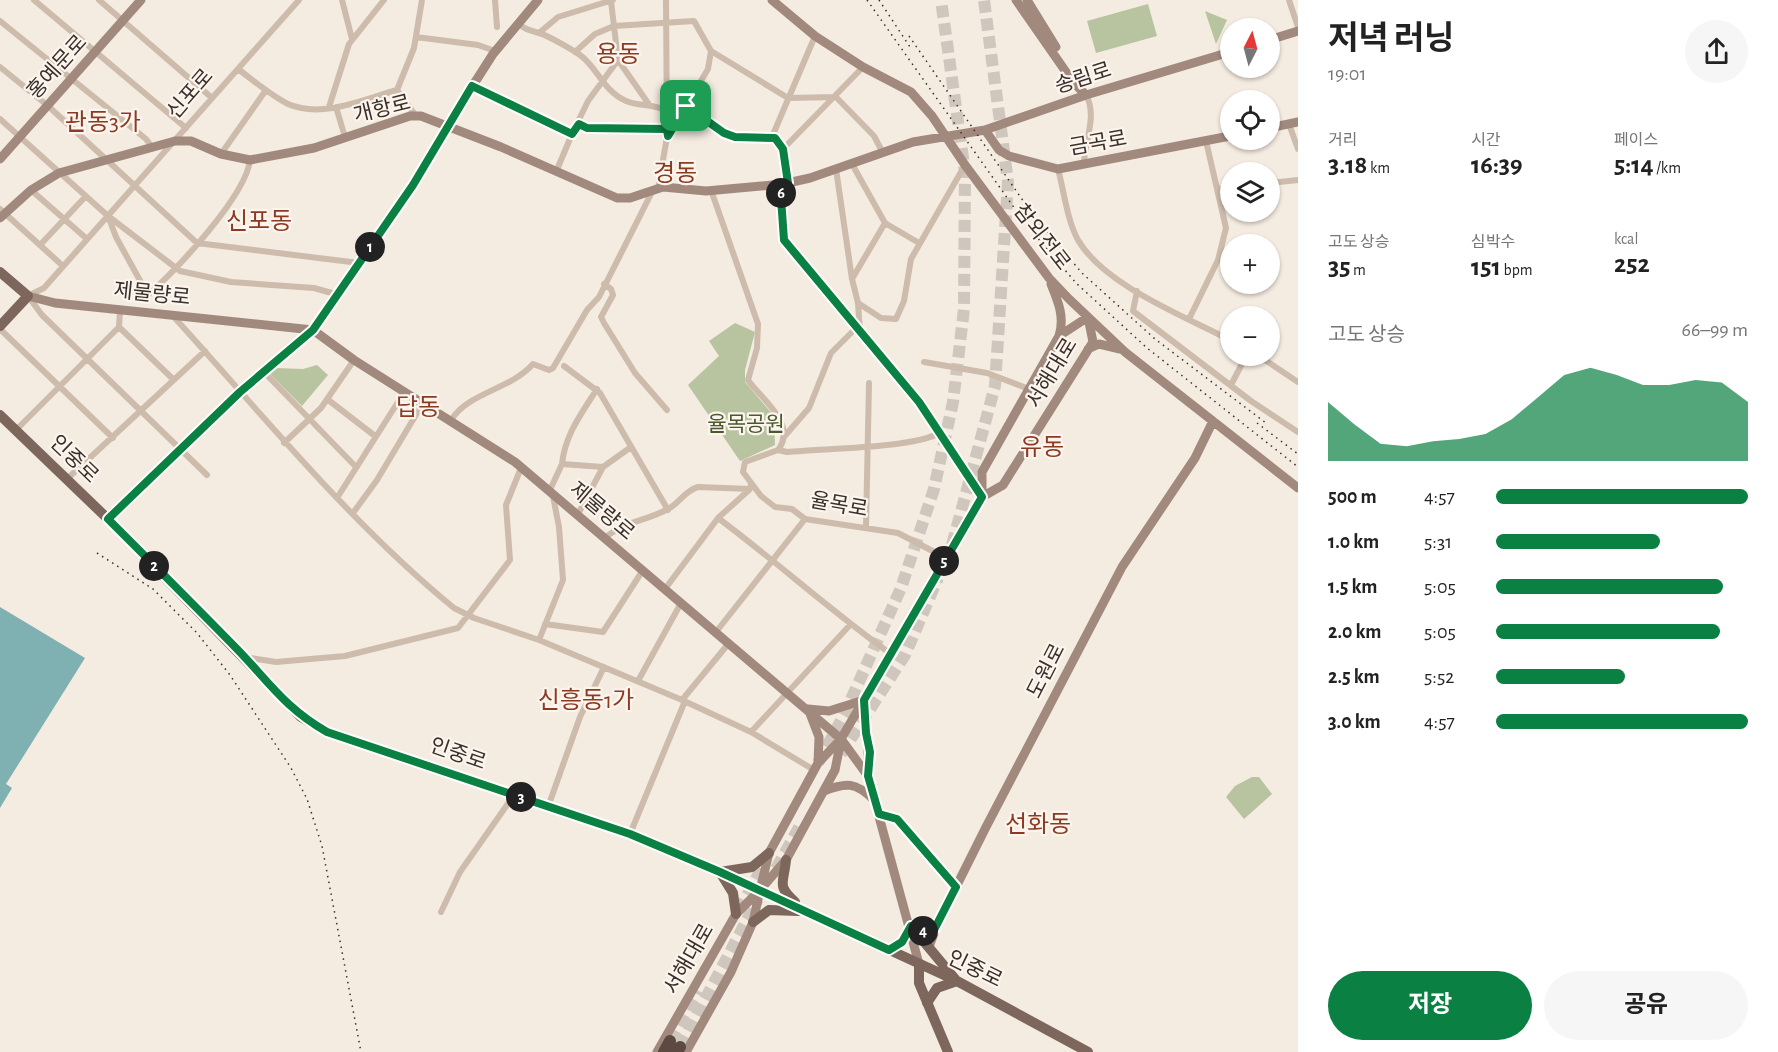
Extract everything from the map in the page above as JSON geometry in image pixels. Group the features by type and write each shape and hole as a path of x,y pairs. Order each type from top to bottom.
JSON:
{"main road":[{"name":"홍예문로","path":"0,159 141,0"},
{"path":"108,519 240,392 313,330 413,185 495,51 538,0"},
{"name":"참외전로","path":"772,0 815,36 863,67 910,92 932,116 1049,279 1125,352 1298,488"},
{"path":"1016,0 1073,82 1086,95"},
{"path":"1027,0 1086,95"},
{"path":"1280,36 1298,29"},
{"name":"송림로","path":"946,137 986,130 1086,95 1220,55"},
{"name":"개항로","path":"1,213 30,190 59,173 175,141 191,141 221,154 250,160 314,148 416,116 447,126 617,198 630,198 656,190 711,190 784,183 852,164 913,142 946,137"},
{"name":"금곡로","path":"986,130 1004,154 1023,162 1058,169 1220,138"},
{"name":"제물량로","path":"0,272 28,296 55,303 313,330 354,360 424,402 521,468 841,739 868,776 911,926 919,964 919,983 948,1052"},
{"path":"1049,279 1061,313 1062,326 1059,336"},
{"name":"신포로","path":"0,327 28,296"},
{"name":"서해대로","path":"675,1049 731,972 753,922 769,853 816,767 841,739 982,497 1003,485 1093,342 1088,317 1059,336 981,472 982,497"},
{"path":"1083,357 1091,346 1099,344 1114,346 1125,352"},
{"name":"인중로","path":"0,415 108,519 301,717 327,732 630,834 720,872 957,981 1088,1052"},
{"name":"도원로","path":"928,947 934,930 1122,567 1195,458 1213,421"},
{"path":"816,767 819,737 808,709 829,711 864,700 870,752 868,776"},
{"name":"서해대로","path":"657,1052 736,914 786,860 835,770 841,739"},
{"path":"824,791 849,783 857,785 875,802"},
{"path":"736,914 733,893 720,872 752,867 769,853"},
{"path":"786,860 781,883 783,891 804,911"},
{"path":"753,922 769,910 804,911"},
{"path":"911,926 925,932 934,930"},
{"path":"911,926 957,981 937,988 927,1003"},
{"path":"889,950 902,942 911,926"}],"street":[{"path":"34,0 186,129"},
{"path":"99,0 212,98"},
{"name":"신포로","path":"28,296 44,288 298,0"},
{"path":"342,0 352,39"},
{"path":"345,137 333,107 352,39 384,0"},
{"path":"238,69 266,90 300,107 333,107 397,90 402,84 416,38 422,0"},
{"path":"495,0 496,27"},
{"path":"450,420 460,406 516,379 533,364 549,370 553,368 600,292 656,190 667,133 666,0"},
{"path":"1290,0 1298,29"},
{"path":"539,33 558,17 612,1 618,60 648,103"},
{"path":"0,21 152,147"},
{"path":"575,52 595,34 614,26 694,21 711,51 788,98 836,97 874,136 883,153"},
{"path":"518,24 525,30 539,33 575,52 586,60 602,83 627,101 648,103 667,111"},
{"path":"772,137 815,36"},
{"path":"416,38 478,45 495,51"},
{"path":"667,133 711,63 711,51"},
{"path":"556,172 588,100 618,60"},
{"path":"0,67 47,105 197,243 359,263"},
{"path":"783,149 863,67"},
{"path":"472,86 572,134"},
{"path":"221,154 266,90"},
{"path":"397,90 416,116"},
{"path":"1084,164 1091,109 1086,95"},
{"path":"686,106 724,133 735,137 772,137 783,149 784,240 919,402 982,497"},
{"path":"0,119 108,216 176,268 221,281 314,288 339,295"},
{"path":"1293,123 1298,149"},
{"path":"579,124 587,128 667,133"},
{"path":"1190,319 1208,285 1226,228 1206,141"},
{"path":"108,216 116,237 148,295 176,268 197,243 242,183 250,160"},
{"path":"852,164 885,223 920,243"},
{"path":"858,303 890,321 896,319 904,301 908,267 965,165"},
{"path":"836,169 861,334"},
{"path":"1058,169 1077,237 1096,263 1137,291 1220,335"},
{"path":"1280,182 1298,180"},
{"path":"30,190 87,239"},
{"path":"711,190 758,324 757,348 748,380 780,418 783,438"},
{"path":"41,244 86,196"},
{"path":"1,213 41,244 63,267"},
{"path":"852,279 885,223"},
{"path":"604,284 611,289 613,295 601,317 635,373 667,410"},
{"path":"1137,291 1133,311 1295,430 1298,421"},
{"path":"28,296 42,315 207,476"},
{"path":"16,430 118,327 120,310"},
{"path":"173,316 284,443 337,498 436,593 468,616 539,640 684,700 816,767"},
{"path":"0,327 113,438"},
{"path":"118,327 174,380"},
{"path":"778,450 783,438 810,408 831,353 856,328"},
{"path":"67,479 205,351"},
{"path":"284,443 327,399 354,360"},
{"path":"924,362 987,373 1029,389"},
{"path":"564,366 597,389 668,510"},
{"path":"1231,385 1241,366"},
{"path":"1274,366 1298,382"},
{"path":"263,371 356,467"},
{"path":"866,527 869,383"},
{"path":"539,640 563,580 559,527 551,493 562,464 564,446 570,431 597,389"},
{"path":"337,498 405,391"},
{"path":"327,399 375,436"},
{"path":"353,513 377,480 424,402"},
{"path":"751,486 743,472 743,464 778,450 787,452 921,440 940,433"},
{"path":"577,516 605,465 631,447"},
{"path":"562,464 605,465"},
{"path":"244,657 276,662 345,656 458,628 510,560 506,505 521,468"},
{"path":"604,538 632,522 668,510 683,494 698,487 751,486"},
{"path":"665,589 718,518 751,486"},
{"name":"율목로","path":"751,486 775,507 792,509 805,519 847,527 866,527 906,536 946,558"},
{"path":"718,518 850,625 891,654"},
{"path":"716,632 771,559 805,519"},
{"path":"545,624 603,632 642,570"},
{"path":"638,681 681,603"},
{"path":"751,732 850,625"},
{"path":"630,834 684,700 729,643"},
{"path":"548,807 580,717 604,668"},
{"path":"441,912 460,872 514,795"},
{"path":"879,814 897,819 956,887"}],"green space":[{"path":"1148,4 1157,36 1096,53 1087,21"},
{"path":"1205,11 1222,18 1220,18 1220,35 1216,44"},
{"name":"율목공원","path":"735,323 755,332 745,370 745,382 774,416 775,445 740,461 688,385 719,356 709,341"},
{"path":"317,365 328,375 302,406 270,374 276,368 303,369"},
{"path":"1252,777 1259,777 1272,794 1244,819 1226,797 1235,786"}],"water":[{"path":"0,607 85,658 6,784 12,788 0,808"}],"tunnel":[{"path":"818,763 844,715 901,588 934,489 953,402 964,309 965,172 941,0"},
{"path":"952,545 995,386 1008,182 984,0"},
{"path":"841,754 905,655 938,578"},
{"path":"776,869 801,824"},
{"path":"739,911 766,860"},
{"path":"680,1047 758,899"},
{"path":"670,1041 697,990"}],"railway":[{"path":"867,0 1025,223 1076,283 1147,348 1298,467"},
{"path":"879,0 910,47"},
{"path":"909,36 1035,218 1082,273 1155,339 1266,423"},
{"path":"1257,423 1298,454"},
{"path":"97,553 153,589 197,633 230,675 291,768 307,799 322,846 361,1052"}],"district":[{"name":"용동","path":"618,55"},
{"name":"관동3가","path":"103,123"},
{"name":"경동","path":"675,174"},
{"name":"신포동","path":"259,222"},
{"name":"답동","path":"418,408"},
{"name":"유동","path":"1042,448"},
{"name":"신흥동1가","path":"586,701"},
{"name":"선화동","path":"1038,825"}],"route":[{"path":"472,86 572,134 579,124 587,128 667,129 668,136 686,106 724,133 752,139 772,137 779,142 785,155 788,183 780,184 784,240 919,402 982,497 864,700 870,752 868,776 879,814 897,819 956,887 934,930 925,932 911,926 902,942 889,950 720,872 630,834 327,732 301,717 285,702 239,651 108,519 240,392 313,330 413,185 472,86"}]}
